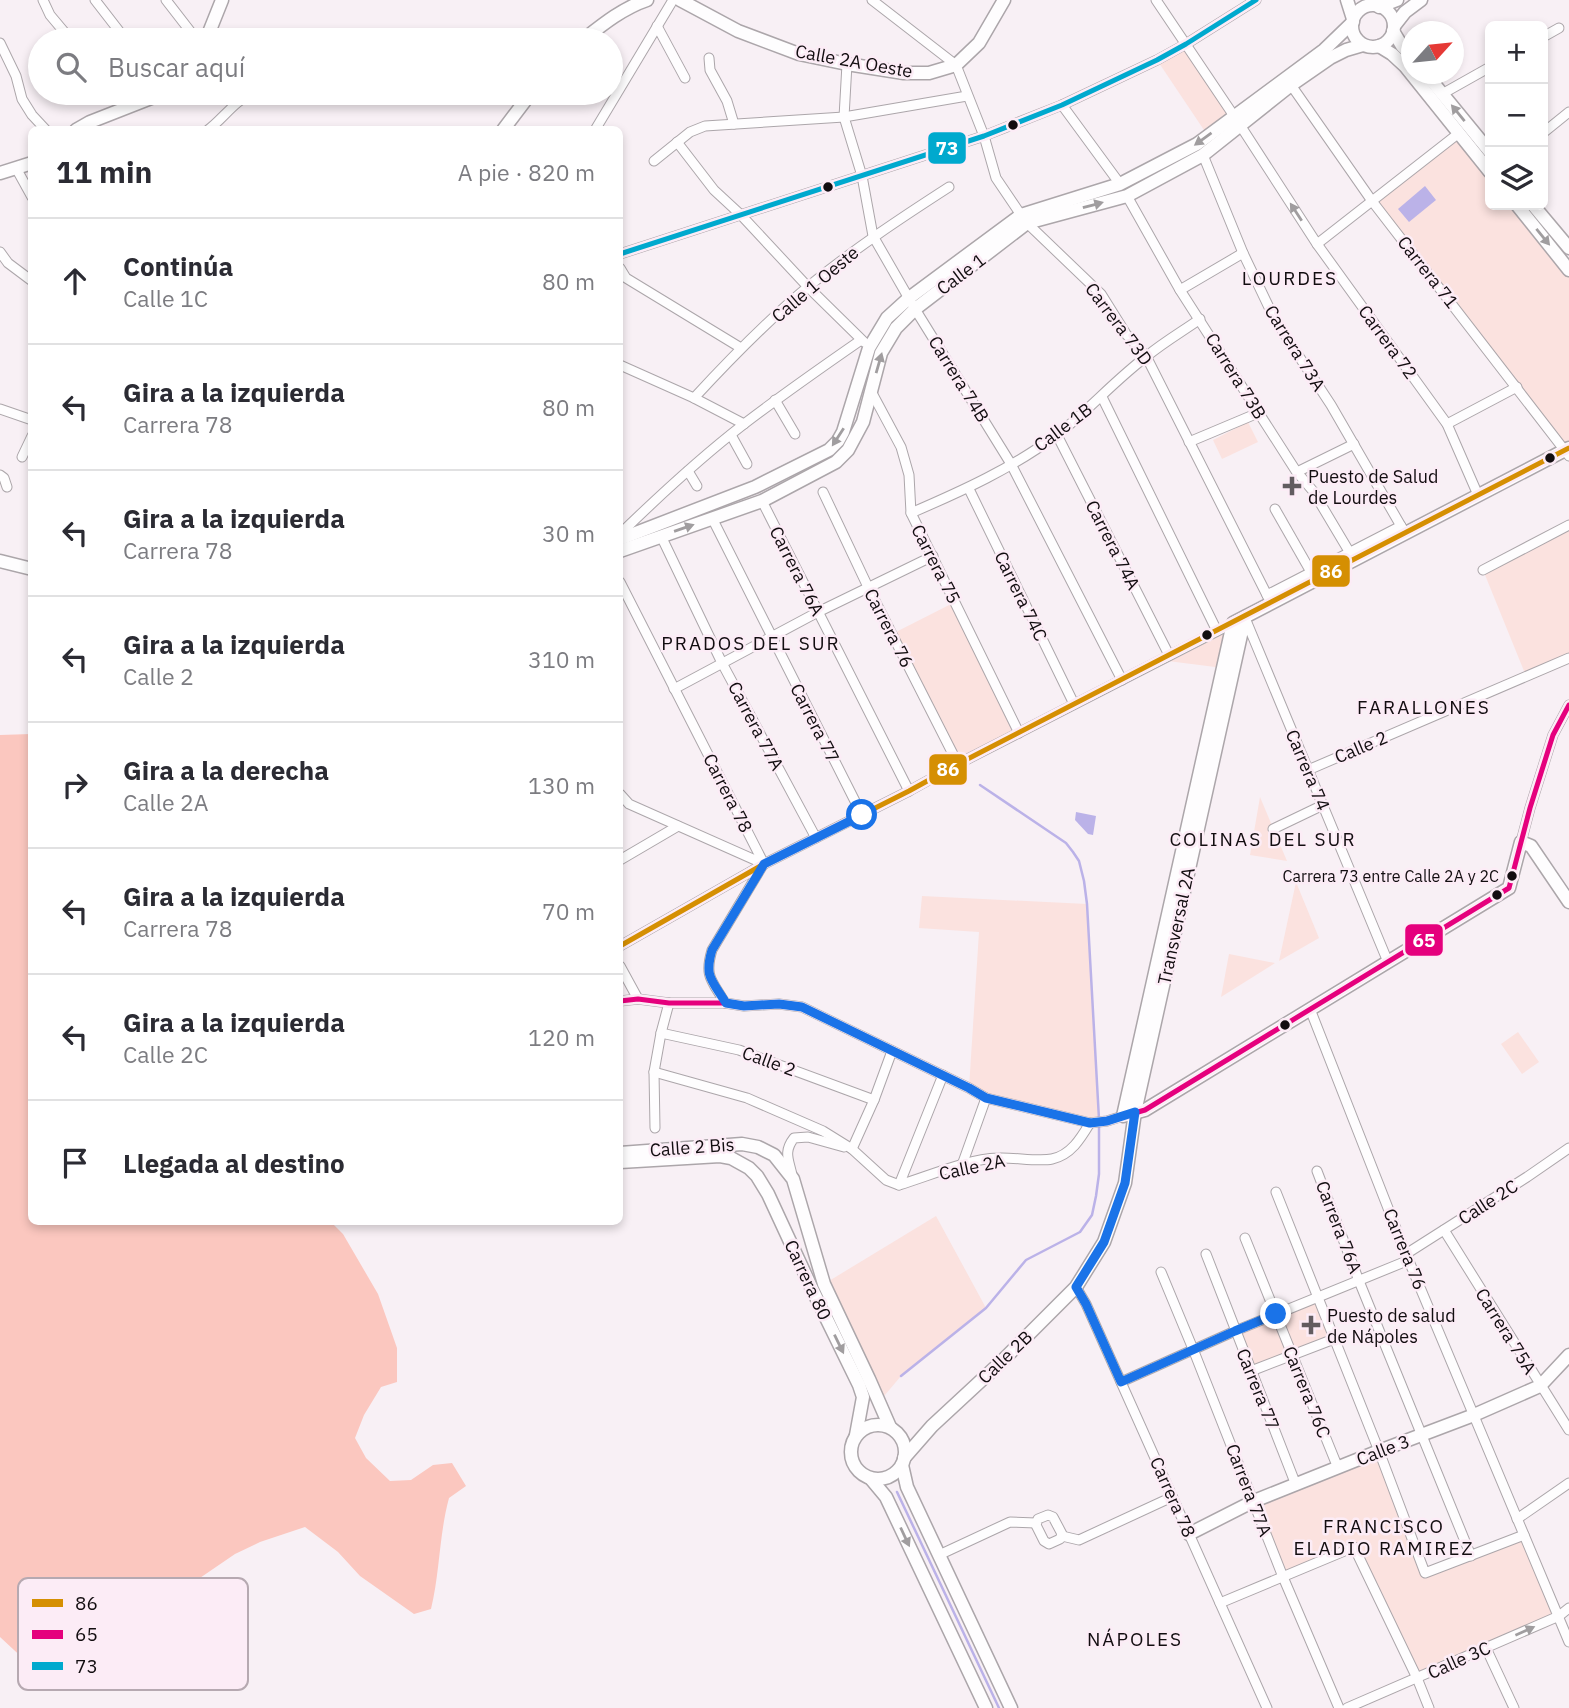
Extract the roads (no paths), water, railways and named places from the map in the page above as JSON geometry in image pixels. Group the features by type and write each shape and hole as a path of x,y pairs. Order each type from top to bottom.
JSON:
{"street":[{"path":"43,0 50,15 61,28"},
{"path":"95,0 115,28"},
{"path":"166,0 188,28"},
{"path":"211,28 222,0"},
{"path":"598,28 635,4 647,0"},
{"path":"623,83 673,0"},
{"name":"Calle 2A Oeste","path":"680,0 738,31 799,54 904,73 929,73 956,65"},
{"path":"872,0 956,65 979,43 1004,0"},
{"name":"Carrera 72","path":"1156,0 1317,244 1447,424 1478,495"},
{"path":"623,253 984,136 1062,105 1157,60 1256,0"},
{"path":"1348,0 1353,34 1363,45 1372,47 1389,40 1393,28 1405,12 1421,0"},
{"path":"1353,20 1361,9 1372,4 1397,0"},
{"path":"1372,4 1389,14 1401,44"},
{"name":"Calle 1","path":"623,534 653,502 744,424 775,400 865,344 887,318 912,303 1024,219 1123,190 1203,155 1237,121 1324,50 1353,20"},
{"path":"657,26 685,78"},
{"path":"1548,34 1559,28"},
{"path":"0,43 16,76 22,99 42,126"},
{"name":"Calle 1","path":"1123,190 1237,121 1330,58 1363,45"},
{"path":"1379,46 1405,66 1485,166"},
{"path":"709,58 710,70 727,101 734,124"},
{"name":"Carrera 74B","path":"847,64 844,117 862,176 873,236 1011,464 1122,680"},
{"name":"Carrera 73D","path":"956,65 984,136 996,178 1024,219 1101,294 1126,334 1146,356 1269,599"},
{"path":"1442,94 1485,70"},
{"path":"1434,84 1486,147"},
{"name":"Carrera 71","path":"1291,85 1373,201 1568,451"},
{"path":"654,161 690,132 705,127 844,117 967,96"},
{"path":"83,126 133,105"},
{"path":"213,126 233,105"},
{"path":"510,126 523,105"},
{"path":"597,126 610,105"},
{"name":"Carrera 73B","path":"1062,105 1123,190 1180,290 1297,472 1313,491 1350,553"},
{"path":"1548,129 1569,112"},
{"path":"1317,244 1459,133"},
{"path":"677,142 714,190 865,344"},
{"name":"Carrera 73A","path":"1203,155 1243,253 1275,320 1331,405 1403,530"},
{"path":"0,173 28,164"},
{"path":"16,168 28,190"},
{"name":"Calle 1 Oeste","path":"694,398 741,348 808,287 873,236 949,187"},
{"path":"1521,210 1569,270"},
{"path":"1537,210 1569,248"},
{"path":"0,252 8,263 28,278"},
{"path":"1180,290 1243,253"},
{"path":"623,273 626,278 741,348"},
{"name":"Calle 1","path":"623,537 712,518 762,501 836,462 848,450 863,422 881,353 912,303"},
{"name":"Calle 1B","path":"911,513 969,488 1057,435 1146,356 1200,319"},
{"name":"Calle 1","path":"623,549 829,450 843,432 865,344"},
{"path":"623,366 744,424"},
{"path":"1447,424 1517,387"},
{"name":"Carrera 75","path":"871,391 901,447 909,475 911,513 1019,733"},
{"path":"1102,397 1217,631"},
{"path":"775,400 794,434"},
{"path":"0,409 28,419"},
{"path":"1189,442 1258,413"},
{"path":"731,435 747,464"},
{"name":"Carrera 74A","path":"1057,435 1169,655"},
{"path":"22,457 28,444"},
{"path":"1297,472 1354,444"},
{"path":"623,944 764,864 1239,620 1311,572 1568,451"},
{"path":"688,471 697,486"},
{"path":"0,475 7,487"},
{"name":"Carrera 74C","path":"969,488 1074,704"},
{"name":"Carrera 76","path":"823,492 958,764"},
{"name":"Carrera 76A","path":"762,501 909,791"},
{"name":"Carrera 77A","path":"653,502 659,531 722,663 816,838"},
{"path":"1275,509 1311,572"},
{"name":"Carrera 77","path":"712,518 862,815"},
{"path":"1483,570 1569,525"},
{"path":"1269,599 1403,530"},
{"path":"674,689 818,612 933,556"},
{"path":"0,561 28,568"},
{"name":"Carrera 78","path":"623,588 764,864"},
{"name":"Carrera 74","path":"1239,620 1323,805 1388,962"},
{"name":"Transversal 2A","path":"1129,1114 1239,620"},
{"name":"Calle 2","path":"1308,771 1569,658"},
{"path":"623,1001 638,999 669,1003 726,1003 744,1006 779,1004 802,1007 986,1098 1090,1123 1145,1110 1510,888 1530,807 1553,735 1569,705"},
{"path":"623,797 629,804 764,864"},
{"path":"1273,829 1323,805"},
{"path":"623,858 678,826"},
{"path":"1521,842 1531,846 1569,902"},
{"path":"726,1003 710,978 708,965 712,950 764,864"},
{"path":"623,972 638,999"},
{"path":"655,1128 654,1072 669,1003"},
{"name":"Carrera 76","path":"1310,1009 1408,1257 1569,1642"},
{"name":"Calle 2","path":"661,1033 739,1050 874,1100"},
{"path":"852,1149 892,1051"},
{"path":"654,1072 747,1098 822,1131 852,1149 886,1180 899,1185 943,1075"},
{"path":"961,1165 986,1098"},
{"path":"1076,1287 1104,1242 1125,1183 1129,1114"},
{"name":"Calle 2A","path":"899,1185 961,1165 997,1158 1052,1160 1077,1144 1090,1123"},
{"path":"793,1179 786,1151 794,1138 808,1137 852,1149"},
{"name":"Calle 2 Bis","path":"623,1153 742,1144 758,1147 774,1155 793,1179"},
{"name":"Calle 2C","path":"1121,1382 1235,1331 1360,1281 1408,1257 1444,1230 1569,1148"},
{"name":"Calle 2 Bis","path":"623,1163 711,1156"},
{"name":"Carrera 80","path":"711,1156 741,1162 757,1176 768,1194 863,1397 856,1435 850,1449 853,1464 871,1479 886,1497 986,1708"},
{"name":"Carrera 76A","path":"1317,1171 1471,1556"},
{"name":"Carrera 80","path":"793,1179 824,1284 893,1430 904,1444 903,1462 907,1488 1011,1708"},
{"path":"1276,1192 1425,1573 1524,1535"},
{"name":"Carrera 75A","path":"1444,1230 1569,1430"},
{"name":"Carrera 76C","path":"1245,1238 1338,1468"},
{"name":"Carrera 77","path":"1206,1254 1296,1485"},
{"name":"Carrera 77A","path":"1161,1272 1283,1577 1339,1708"},
{"name":"Carrera 78","path":"1076,1287 1267,1708"},
{"name":"Calle 2B","path":"903,1462 932,1426 1076,1287"},
{"path":"1251,1371 1334,1339"},
{"name":"Calle 3","path":"1189,1534 1254,1502 1540,1386 1569,1355"},
{"path":"856,1435 875,1424 905,1435 913,1435 932,1426"},
{"path":"871,1479 892,1476 903,1462"},
{"path":"1517,1519 1569,1483"},
{"path":"1062,1536 1079,1540 1172,1496"},
{"path":"1036,1523 1038,1519 1052,1515 1062,1536"},
{"path":"939,1555 1010,1522 1036,1523"},
{"path":"1036,1523 1046,1544 1051,1544 1062,1536"},
{"path":"1220,1603 1354,1546 1429,1708"},
{"name":"Calle 3C","path":"1346,1708 1559,1616 1569,1608"},
{"path":"1486,1648 1514,1708"}],"waterway":[{"path":"980,785 1066,843 1079,861 1087,904 1099,1119"},
{"path":"901,1376 986,1308 1026,1260 1080,1232 1092,1215 1096,1196 1099,1126"},
{"path":"897,1492 999,1708"}],"place":[{"name":"Puesto de Salud de Lourdes","path":"1292,486"},
{"name":"Carrera 73 entre Calle 2A y 2C","path":"1512,876"},
{"name":"Puesto de salud de Nápoles","path":"1311,1325"}],"district":[{"name":"LOURDES","path":"1290,278"},
{"name":"PRADOS DEL SUR","path":"751,643"},
{"name":"FARALLONES","path":"1424,707"},
{"name":"COLINAS DEL SUR","path":"1263,839"},
{"name":"FRANCISCO ELADIO RAMIREZ","path":"1384,1537"},
{"name":"NÁPOLES","path":"1135,1639"}]}
